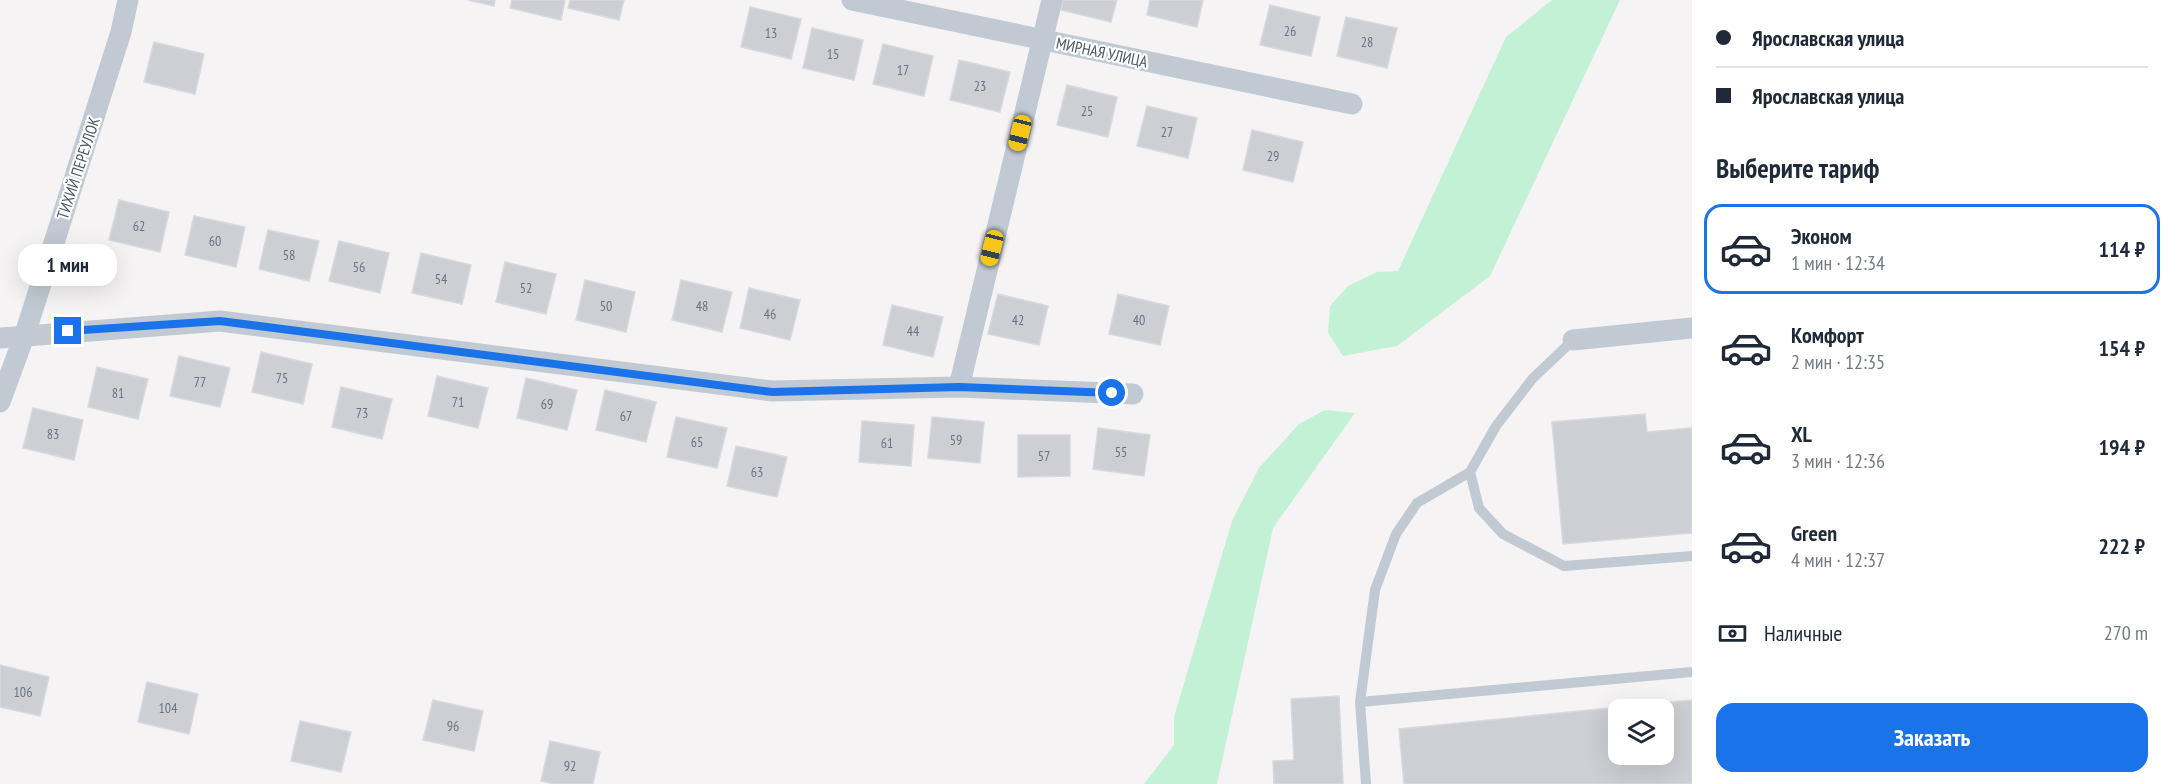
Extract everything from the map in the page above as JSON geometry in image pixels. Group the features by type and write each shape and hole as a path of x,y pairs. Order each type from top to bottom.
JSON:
{"street":[{"name":"ТИХИЙ ПЕРЕУЛОК","path":"0,402 25,334 121,32 128,0"},
{"name":"МИРНАЯ УЛИЦА","path":"852,0 1352,104"},
{"path":"959,387 1052,0"},
{"path":"0,338 25,334 220,321 772,392 959,387 1133,394"},
{"path":"1573,340 1692,328"}],"lane":[{"path":"1366,784 1360,702 1375,590 1396,534 1418,503 1470,472 1496,426 1533,378 1573,340"},
{"path":"1470,472 1479,508 1503,534 1564,566 1692,556"},
{"path":"1360,702 1692,672"}],"green space":[{"path":"1552,0 1620,0 1490,276 1397,346 1343,356 1328,333 1330,306 1348,286 1377,272 1398,271 1506,37"},
{"path":"1325,410 1355,413 1273,528 1217,784 1144,784 1174,745 1174,717 1232,521 1259,468 1299,424"}],"building":[{"path":"468,0 495,0 494,6"},
{"path":"512,0 565,0 561,20 510,8"},
{"path":"570,0 624,0 619,20 568,8"},
{"path":"1063,0 1117,0 1111,22 1061,10"},
{"path":"1150,0 1203,0 1197,27 1147,15"},
{"path":"1270,5 1320,17 1311,56 1260,45"},
{"path":"750,7 801,19 791,59 741,47"},
{"path":"1346,17 1397,28 1387,68 1337,56"},
{"path":"812,28 863,40 854,80 803,68"},
{"path":"154,42 204,54 195,94 144,82"},
{"path":"883,44 933,56 924,96 873,84"},
{"path":"959,60 1010,72 1000,112 950,100"},
{"path":"1067,85 1117,97 1108,137 1057,125"},
{"path":"1147,106 1197,118 1188,158 1137,146"},
{"path":"1252,130 1303,142 1293,182 1243,170"},
{"path":"119,200 169,212 160,252 109,240"},
{"path":"194,216 245,227 236,267 185,255"},
{"path":"268,230 319,241 309,281 259,269"},
{"path":"339,241 389,253 380,293 329,281"},
{"path":"421,253 471,265 462,304 412,293"},
{"path":"505,262 556,274 546,314 496,302"},
{"path":"585,280 635,292 626,332 576,320"},
{"path":"681,280 732,292 722,332 672,320"},
{"path":"749,288 800,300 790,340 740,328"},
{"path":"998,294 1048,306 1039,345 988,334"},
{"path":"1118,294 1169,306 1160,345 1109,334"},
{"path":"892,305 943,317 933,357 883,345"},
{"path":"261,352 312,364 303,404 252,392"},
{"path":"179,356 230,368 220,407 170,396"},
{"path":"97,367 148,379 138,419 88,407"},
{"path":"437,376 488,388 478,428 428,416"},
{"path":"526,378 577,390 567,430 517,418"},
{"path":"341,387 392,399 382,439 332,427"},
{"path":"605,390 656,402 646,442 596,430"},
{"path":"33,408 83,420 74,460 23,448"},
{"path":"1645,414 1647,432 1692,428 1692,533 1563,544 1552,422"},
{"path":"676,417 727,428 717,468 667,457"},
{"path":"932,417 984,422 980,463 928,458"},
{"path":"862,421 914,425 911,466 859,462"},
{"path":"1098,428 1150,435 1144,476 1093,469"},
{"path":"1018,435 1070,435 1070,476 1018,477"},
{"path":"736,446 787,457 777,497 727,486"},
{"path":"0,665 49,677 40,716 0,707"},
{"path":"147,682 198,694 189,734 138,722"},
{"path":"1339,696 1343,784 1274,784 1273,761 1294,760 1291,699"},
{"path":"433,700 483,711 474,751 423,740"},
{"path":"1692,700 1692,784 1404,784 1399,729 1608,708 1608,765 1674,765 1674,702"},
{"path":"300,721 351,732 341,772 291,761"},
{"path":"550,741 600,752 593,784 555,784 541,781"}],"route":[{"path":"68,331 220,321 772,392 959,387 1112,393"}]}
